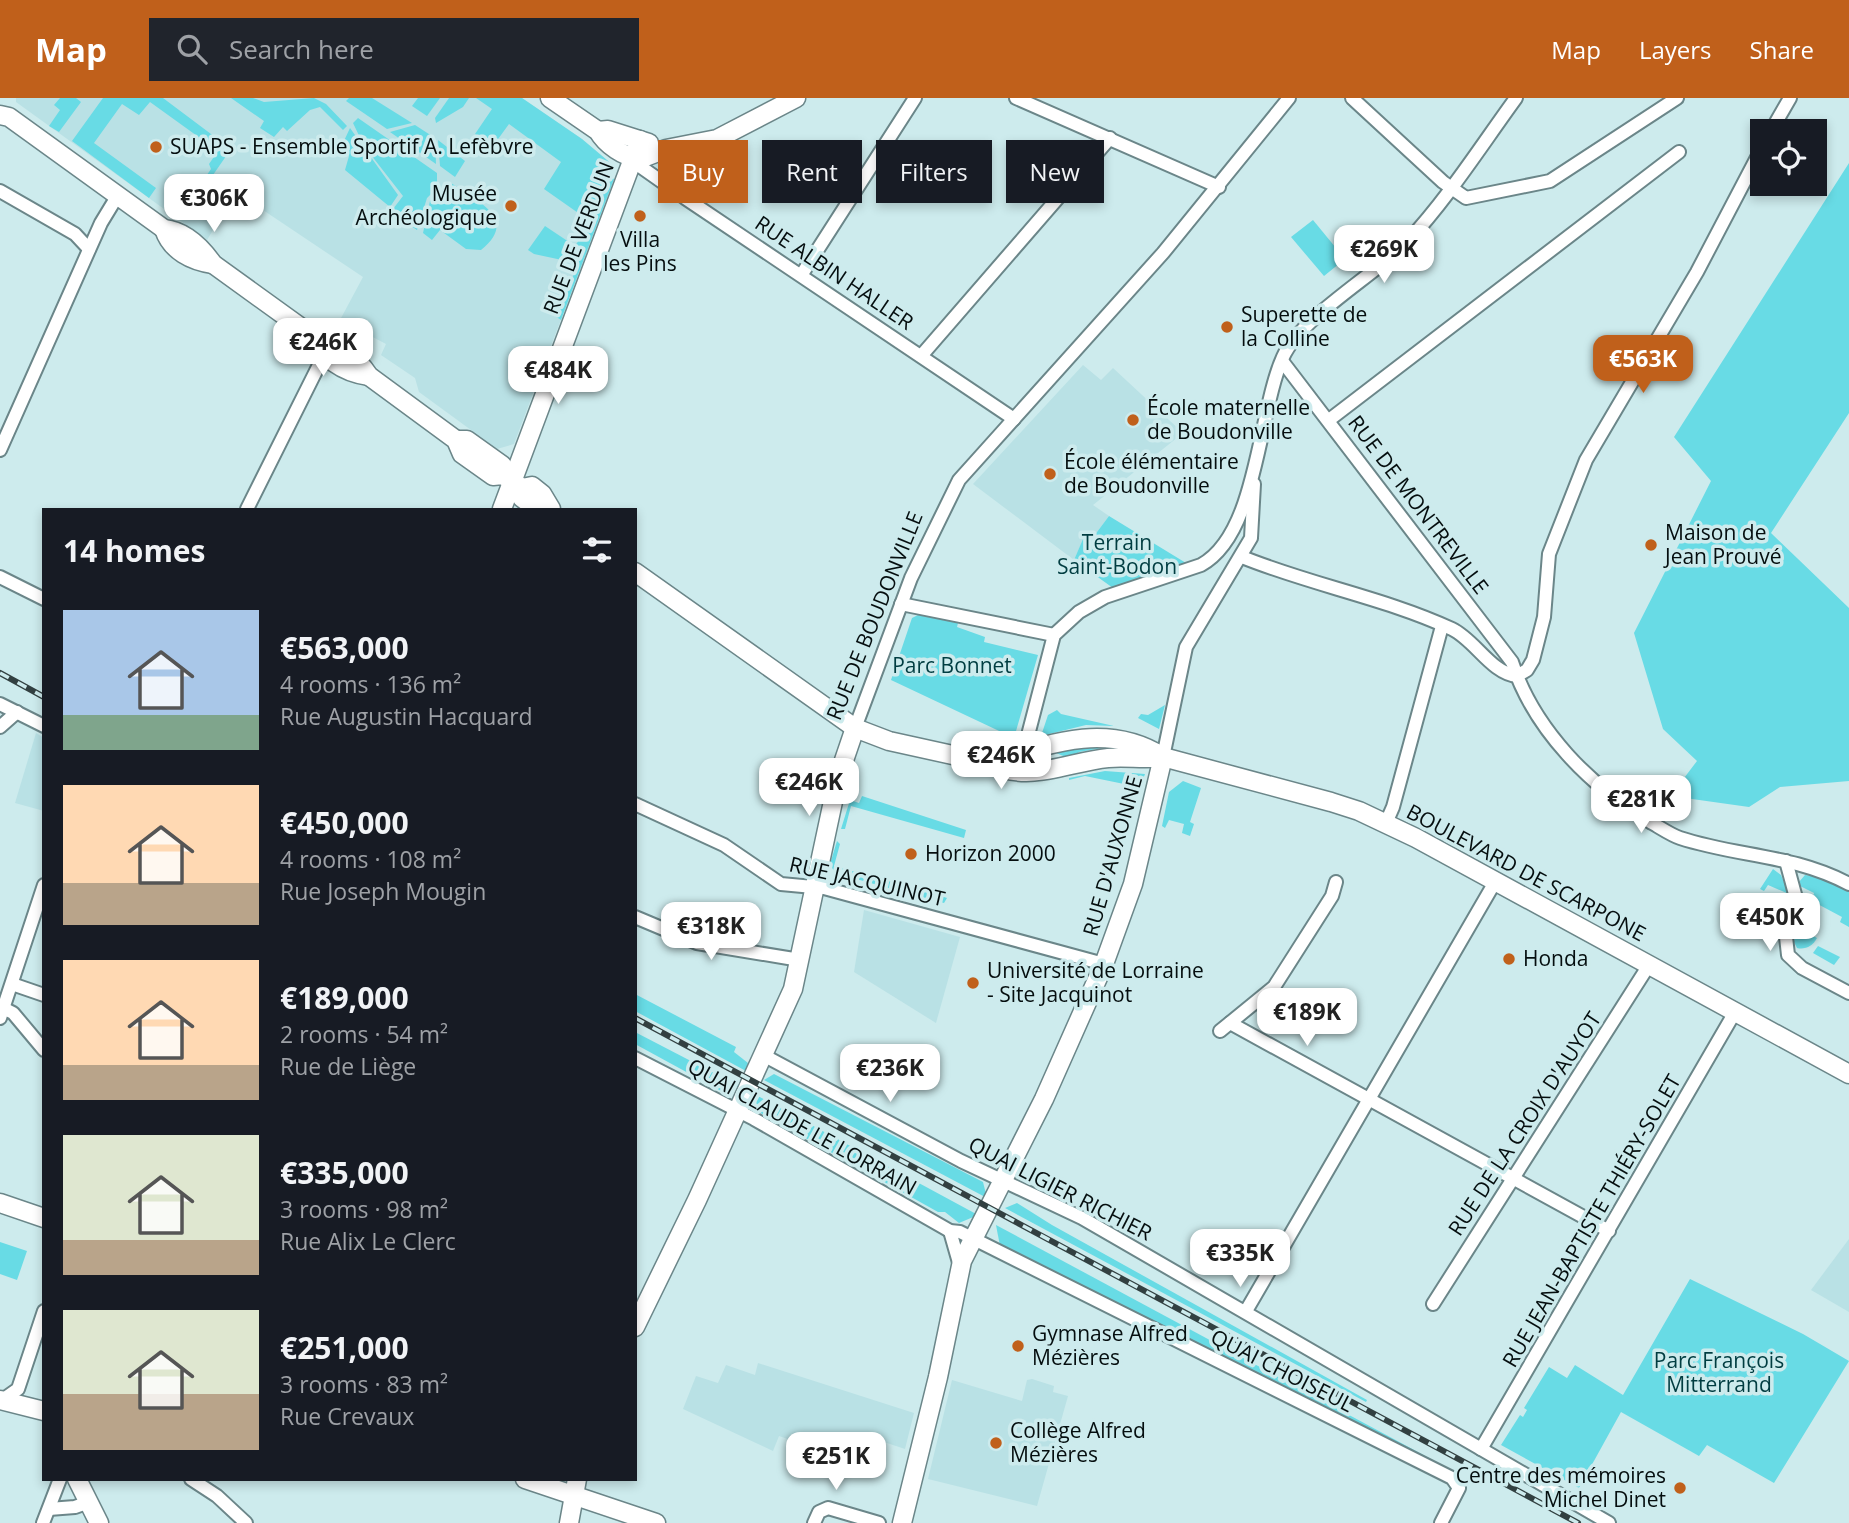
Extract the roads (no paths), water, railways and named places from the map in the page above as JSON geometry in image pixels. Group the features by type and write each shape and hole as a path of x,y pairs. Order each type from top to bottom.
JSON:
{"main road":[{"path":"550,98 598,131 603,139 634,158 651,157 658,153"},
{"path":"712,140 796,98"},
{"path":"0,100 5,116 164,229 176,230 203,249 213,264 310,334 325,337 349,354 369,376 456,440 461,454 493,476 531,486 542,494 549,508"},
{"path":"598,131 608,130 658,146"},
{"name":"RUE DE VERDUN","path":"502,508 548,377 640,140"},
{"path":"310,334 317,348 351,374 369,376"},
{"path":"637,573 855,728 890,741 989,763 1006,772 1041,772 1112,757 1140,761 1163,757"},
{"name":"RUE DE BOUDONVILLE","path":"637,1323 697,1200 793,989 838,778 855,728"},
{"path":"989,763 1032,750 1105,736 1142,743 1163,757"},
{"name":"RUE D'AUXONNE","path":"902,1523 940,1367 960,1266 1044,1099 1104,964 1133,884 1163,757"},
{"name":"BOULEVARD DE SCARPONE","path":"1163,757 1331,802 1386,823 1849,1074"},
{"path":"0,1203 42,1217"},
{"path":"1,1401 37,1412"},
{"path":"78,1481 99,1523"},
{"path":"538,1481 575,1487 656,1523"},
{"path":"569,1523 575,1487"}],"street":[{"path":"802,274 915,98"},
{"path":"1016,98 1219,187"},
{"name":"RUE DE BOUDONVILLE","path":"855,728 901,604 954,487 1219,187 1289,98"},
{"path":"1352,98 1451,188 1462,197 1472,198 1550,181 1677,98"},
{"path":"1041,772 1027,739 1054,635 1079,612 1105,597 1207,562 1224,541 1239,515 1254,473 1282,360 1311,324 1408,241 1451,188 1516,98"},
{"path":"1778,119 1790,98"},
{"path":"920,356 1110,138"},
{"path":"1329,420 1679,152"},
{"name":"RUE ALBIN HALLER","path":"634,158 641,167 693,204 802,274 1014,419"},
{"path":"1242,557 1274,570 1407,610 1458,633 1503,671 1517,676 1527,670 1533,660 1544,618 1549,554 1586,460 1696,272 1750,171"},
{"path":"0,191 75,234 89,248"},
{"path":"0,450 89,248 118,195"},
{"path":"248,508 320,363 326,356"},
{"name":"RUE DE MONTREVILLE","path":"1282,360 1512,662 1517,676 1554,740 1621,804 1679,838 1820,869 1849,884"},
{"name":"RUE D'AUXONNE","path":"1163,757 1186,647 1251,538 1254,522 1254,473"},
{"path":"1239,515 1254,522"},
{"path":"0,577 42,598"},
{"path":"901,604 1054,635"},
{"path":"1386,823 1442,626"},
{"path":"0,704 42,725"},
{"path":"0,727 16,712"},
{"name":"RUE JACQUINOT","path":"637,805 724,845 781,884 814,886 1104,964"},
{"path":"1786,861 1799,909 1786,937 1788,955 1802,968 1849,993"},
{"path":"1336,882 1332,896 1274,987 1225,1027 1514,1178 1609,1231"},
{"path":"1246,1311 1495,882"},
{"path":"42,891 7,988 2,1013 13,1013 42,1048"},
{"path":"637,918 698,943 800,960"},
{"name":"RUE DE LA CROIX D'AUYOT","path":"1433,1304 1649,965"},
{"path":"7,988 42,995"},
{"name":"RUE JEAN-BAPTISTE THIÉRY-SOLET","path":"1480,1449 1735,1012"},
{"name":"QUAI LIGIER RICHIER","path":"763,1055 1004,1181 1082,1218 1609,1523"},
{"name":"QUAI CLAUDE LE LORRAIN","path":"637,1059 736,1111 950,1231 973,1239"},
{"path":"950,1231 960,1266"},
{"name":"QUAI CHOISEUL","path":"973,1239 1270,1384 1452,1478 1459,1485 1441,1523"},
{"path":"1,1401 18,1390 39,1338"},
{"path":"18,1390 37,1412"},
{"path":"43,1523 59,1481"},
{"path":"194,1481 217,1496 246,1523"},
{"path":"49,1509 75,1507 89,1502"},
{"path":"814,1523 819,1512 828,1508 878,1523"}],"railway":[{"path":"0,673 42,696"},
{"path":"637,1019 1578,1523"}],"place":[{"name":"SUAPS - Ensemble Sportif A. Lefèbvre","path":"156,147"},
{"name":"Musée Archéologique","path":"511,206"},
{"name":"Villa les Pins","path":"640,216"},
{"name":"Superette de la Colline","path":"1227,327"},
{"name":"École maternelle de Boudonville","path":"1133,420"},
{"name":"École élémentaire de Boudonville","path":"1050,474"},
{"name":"Maison de Jean Prouvé","path":"1651,545"},
{"name":"Horizon 2000","path":"911,854"},
{"name":"Honda","path":"1509,959"},
{"name":"Université de Lorraine - Site Jacquinot","path":"973,983"},
{"name":"Gymnase Alfred Mézières","path":"1018,1346"},
{"name":"Collège Alfred Mézières","path":"996,1443"},
{"name":"Centre des mémoires Michel Dinet","path":"1680,1488"}],"park label":[{"name":"Terrain Saint-Bodon","path":"1117,555"},
{"name":"Parc Bonnet","path":"952,666"},
{"name":"Parc François Mitterrand","path":"1719,1373"}]}
